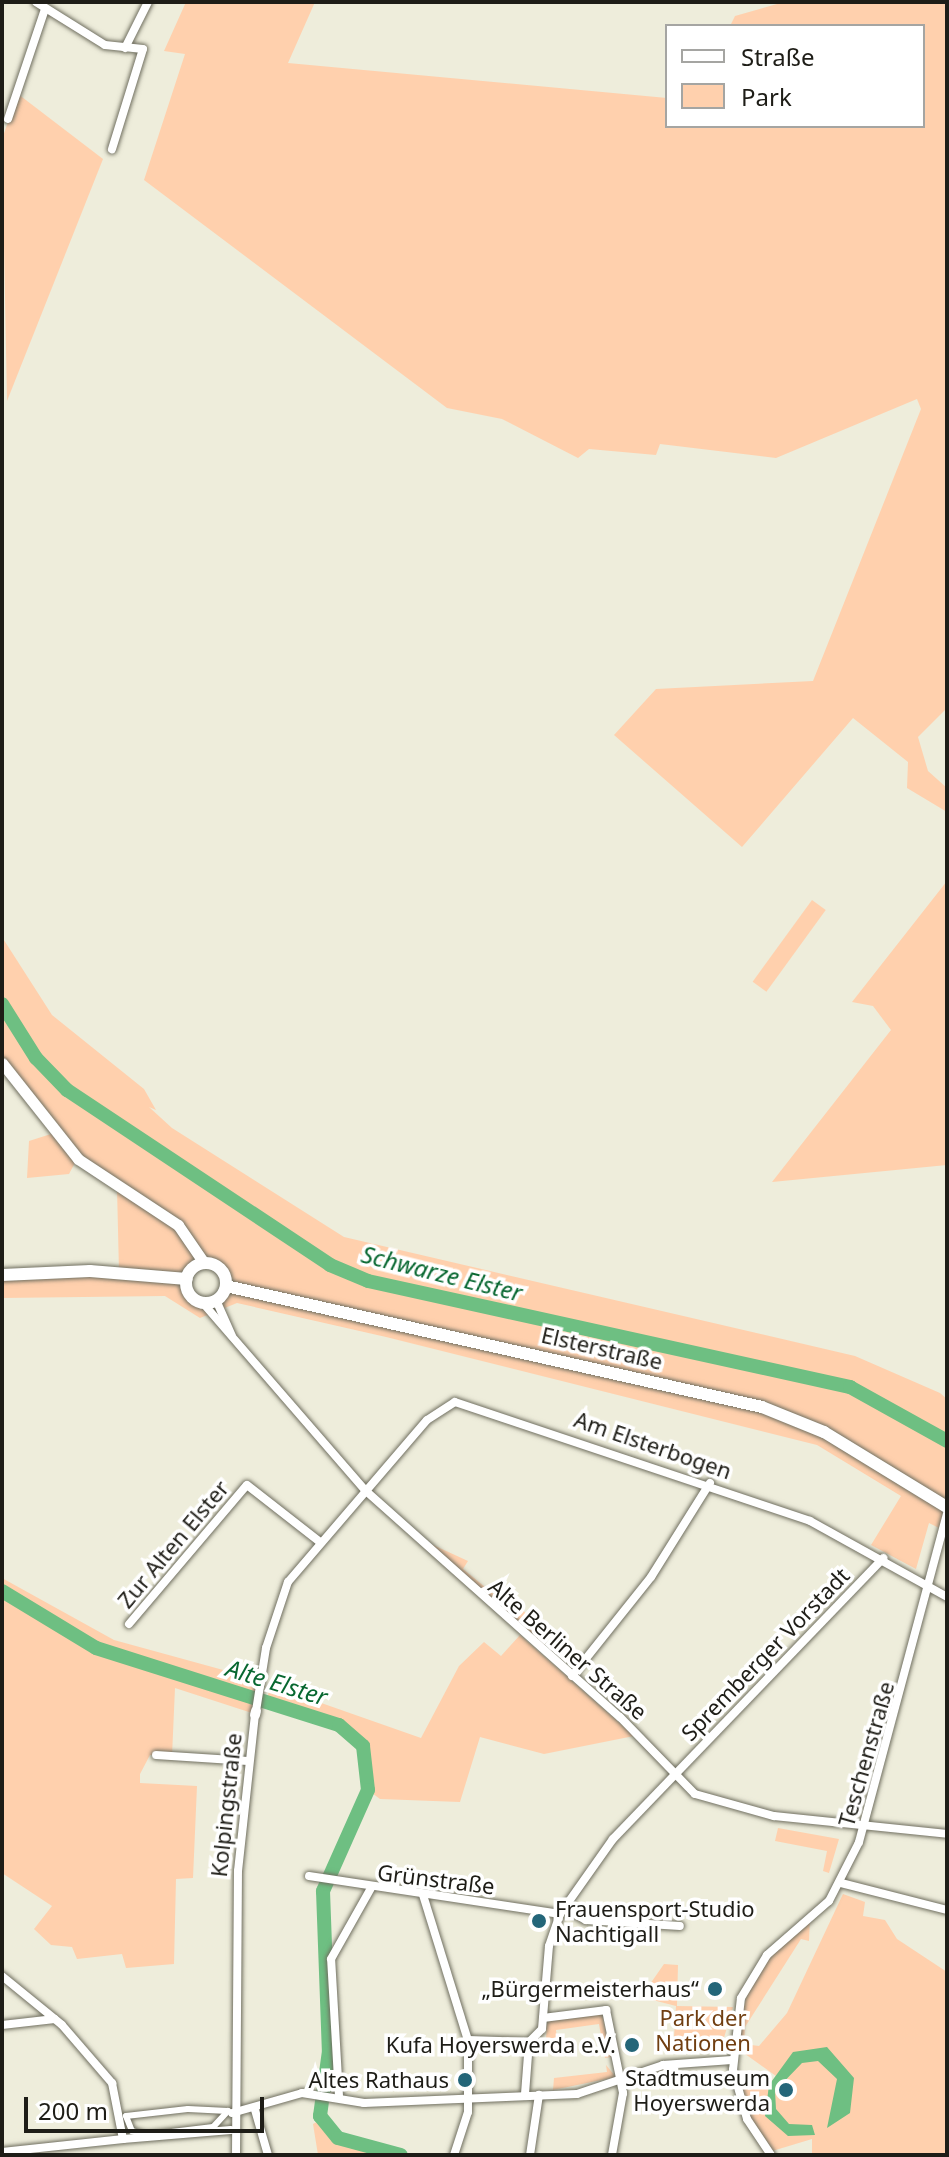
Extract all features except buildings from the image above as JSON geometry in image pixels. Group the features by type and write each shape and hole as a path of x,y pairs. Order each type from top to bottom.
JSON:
{"main road":[{"path":"2,1063 61,1142 178,1225 204,1263 220,1267 226,1286 216,1300 202,1302 187,1279"},
{"path":"2,1275 90,1271 187,1279 204,1263"},
{"name":"Elsterstraße","path":"226,1286 762,1407 824,1432 947,1507"}],"street":[{"path":"36,2 90,38 125,48 143,49 112,149"},
{"path":"125,48 148,2"},
{"path":"8,119 45,9"},
{"name":"Alte Berliner Straße","path":"216,1300 238,1347"},
{"name":"Alte Berliner Straße","path":"202,1302 366,1491 572,1676 673,1774 723,1805 866,1826 947,1834"},
{"name":"Am Elsterbogen","path":"366,1491 434,1413 462,1401 710,1483 883,1558 947,1597"},
{"path":"572,1676 651,1577 710,1483"},
{"name":"Zur Alten Elster","path":"129,1624 247,1485 320,1542"},
{"name":"Kolpingstraße","path":"236,2155 228,2112 248,1761 260,1687 279,1603 320,1542 366,1491"},
{"name":"Teschenstraße","path":"732,2060 752,1975 841,1883 866,1826 947,1514"},
{"name":"Spremberger Vorstadt","path":"563,1911 608,1846 673,1774 883,1558"},
{"path":"156,1755 248,1761"},
{"name":"Grünstraße","path":"309,1876 320,1881 563,1911 586,1920 680,1926"},
{"path":"841,1883 947,1910"},
{"path":"339,2096 331,1959 371,1888"},
{"path":"423,1895 468,2040 469,2099 454,2155"},
{"path":"525,2094 529,2042 543,2018 563,1911"},
{"path":"2,1976 55,2019 112,2083 123,2139"},
{"path":"543,2018 606,2010 621,2080 612,2155"},
{"path":"2,2025 55,2019"},
{"path":"468,2040 529,2042"},
{"path":"228,2112 213,2127 146,2135 132,2131 126,2116 255,2110 317,2093 364,2103 583,2093 671,2063 732,2060 747,2119 771,2155"},
{"path":"531,2153 539,2095"},
{"path":"255,2110 268,2155"},
{"path":"2,2152 231,2130"}],"green space":[{"path":"186,2 315,2 288,63 665,98 665,128 925,128 925,24 731,24 735,16 784,2 947,2 947,708 918,737 928,771 947,788 947,812 907,788 908,762 853,718 742,847 614,735 656,689 813,681 921,409 917,399 776,458 660,444 656,455 589,449 578,458 502,419 447,408 144,180 185,54 164,51"},
{"path":"18,94 103,159 7,401 2,139"},
{"path":"947,881 947,1165 772,1182 891,1030 873,1006 852,1002"},
{"path":"812,900 826,910 766,992 753,982"},
{"path":"2,937 52,1015 144,1089 156,1110 149,1107 172,1128 344,1237 855,1356 940,1393 947,1399 947,1532 929,1523 916,1569 871,1545 901,1496 817,1445 386,1337 237,1303 200,1318 165,1296 2,1298 2,1276 119,1272 117,1188 77,1159 69,1174 27,1178 29,1141 51,1134 2,1063","holes":["208,1262 223,1270 227,1286 215,1301 202,1303 186,1279"]},
{"path":"431,1544 468,1561 463,1569 507,1605 514,1599 543,1635 547,1655"},
{"path":"2,1578 114,1640 260,1680 255,1714 175,1688 172,1756 150,1755 140,1774 140,1783 197,1786 193,1878 176,1879 174,1964 126,1968 122,1954 77,1959 72,1947 51,1945 34,1929 52,1906 2,1873"},
{"path":"520,1635 634,1736 544,1754 480,1737 460,1802 380,1799 368,1790 367,1753 352,1733 267,1700 270,1685 421,1738 459,1666 484,1642 501,1656"},
{"path":"778,1828 839,1839 829,1873 823,1871 827,1851 775,1841"},
{"path":"843,1894 865,1902 863,1916 885,1920 897,1939 947,1972 947,2155 812,2155 812,2139 769,2152 748,2119 742,2081 758,2075 769,2085 776,2076 734,2046 752,1975 810,1918 809,1941 801,1939 745,2027 744,2044 759,2046 787,2013"},
{"name":"Park der Nationen","path":"664,1964 678,1965 677,2006 733,2007 721,2048 673,2053 676,2006 641,1997"},
{"path":"602,2014 611,2057 605,2058 599,2024 556,2030 557,2038 546,2040 547,2021"},
{"path":"606,2065 616,2077 553,2090 554,2078 607,2072"},
{"path":"320,2120 337,2141 390,2155 318,2155 313,2124"}],"shaded area":[{"path":"827,2047 854,2078 850,2113 827,2128 837,2079 818,2061 802,2063 775,2091 776,2109 789,2124 812,2125 815,2135 788,2136 765,2116 769,2085 793,2052"}],"waterway":[{"name":"Schwarze Elster","path":"2,1004 36,1058 67,1090 330,1265 368,1281 850,1387 947,1441"},
{"name":"Alte Elster","path":"2,1591 96,1648 339,1725 363,1746 368,1790 323,1891 329,2051 320,2116 338,2138 401,2155"}],"place":[{"name":"Frauensport-Studio Nachtigall","path":"539,1921"},
{"name":"„Bürgermeisterhaus“","path":"715,1989"},
{"name":"Kufa Hoyerswerda e.V.","path":"632,2045"},
{"name":"Altes Rathaus","path":"465,2080"},
{"name":"Stadtmuseum Hoyerswerda","path":"786,2090"}]}
